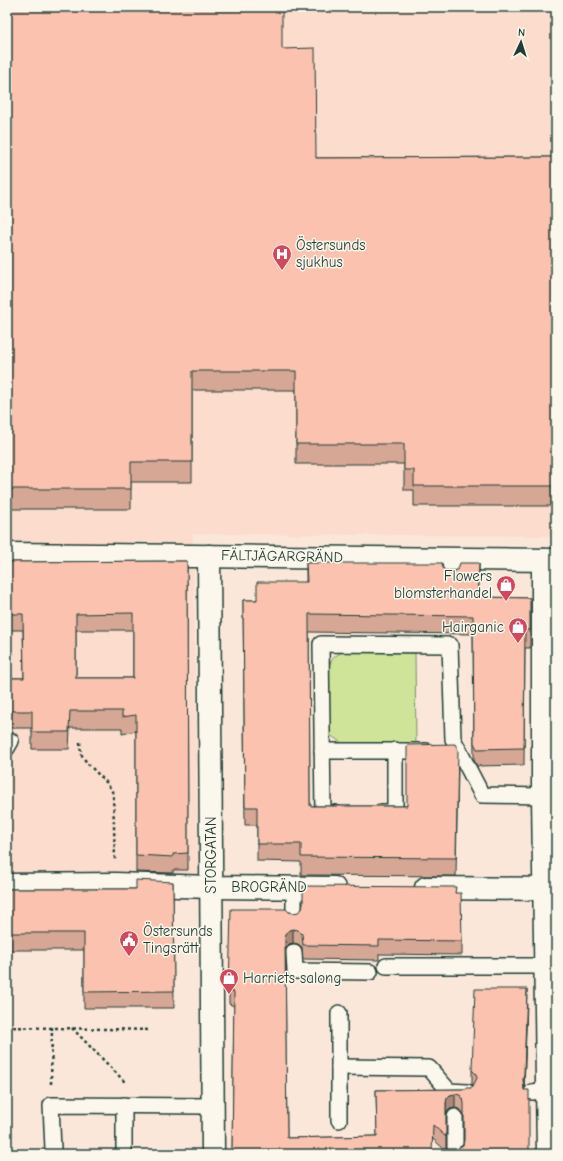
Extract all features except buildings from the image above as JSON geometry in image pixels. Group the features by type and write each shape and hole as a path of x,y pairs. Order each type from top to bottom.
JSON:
{"street":[{"name":"FÄLTJÄGARGRÄND","path":"7,554 209,556 451,566 550,560"},
{"name":"STORGATAN","path":"209,556 212,1154"},
{"path":"548,1154 540,1091 546,966 552,891 543,796 550,560"},
{"name":"BROGRÄND","path":"7,885 115,884 211,887 356,888"},
{"path":"403,888 552,891"}],"lane":[{"path":"347,813 323,813 321,644 451,639 453,739 482,795 543,796"},
{"path":"371,813 395,812 395,750"},
{"path":"322,751 459,751"},
{"path":"294,888 294,918"},
{"path":"294,952 295,971 370,972"},
{"path":"386,966 546,966"},
{"path":"339,1013 339,1120"},
{"path":"339,1067 429,1068 449,1091 468,1092"},
{"path":"52,1149 51,1104 212,1106"},
{"path":"124,1105 124,1154"},
{"path":"455,1117 455,1154"}],"path":[{"path":"80,742 81,754 87,763 107,783 113,793 115,884"},
{"path":"7,1027 151,1030"},
{"path":"51,1104 52,1028"},
{"path":"72,1028 149,1105"}],"shaded area":[{"name":"Östersunds sjukhus","path":"7,7 556,7 556,536 193,534 198,881 7,880"}],"green space":[{"path":"343,652 415,653 416,745 342,743 330,735 327,729 329,667 334,658"}],"place":[{"name":"Östersunds sjukhus","path":"282,271"},
{"name":"Flowers blomsterhandel","path":"506,602"},
{"name":"Hairganic","path":"518,644"},
{"name":"Östersunds Tingsrätt","path":"129,957"},
{"name":"Harriets salong","path":"229,995"}]}
